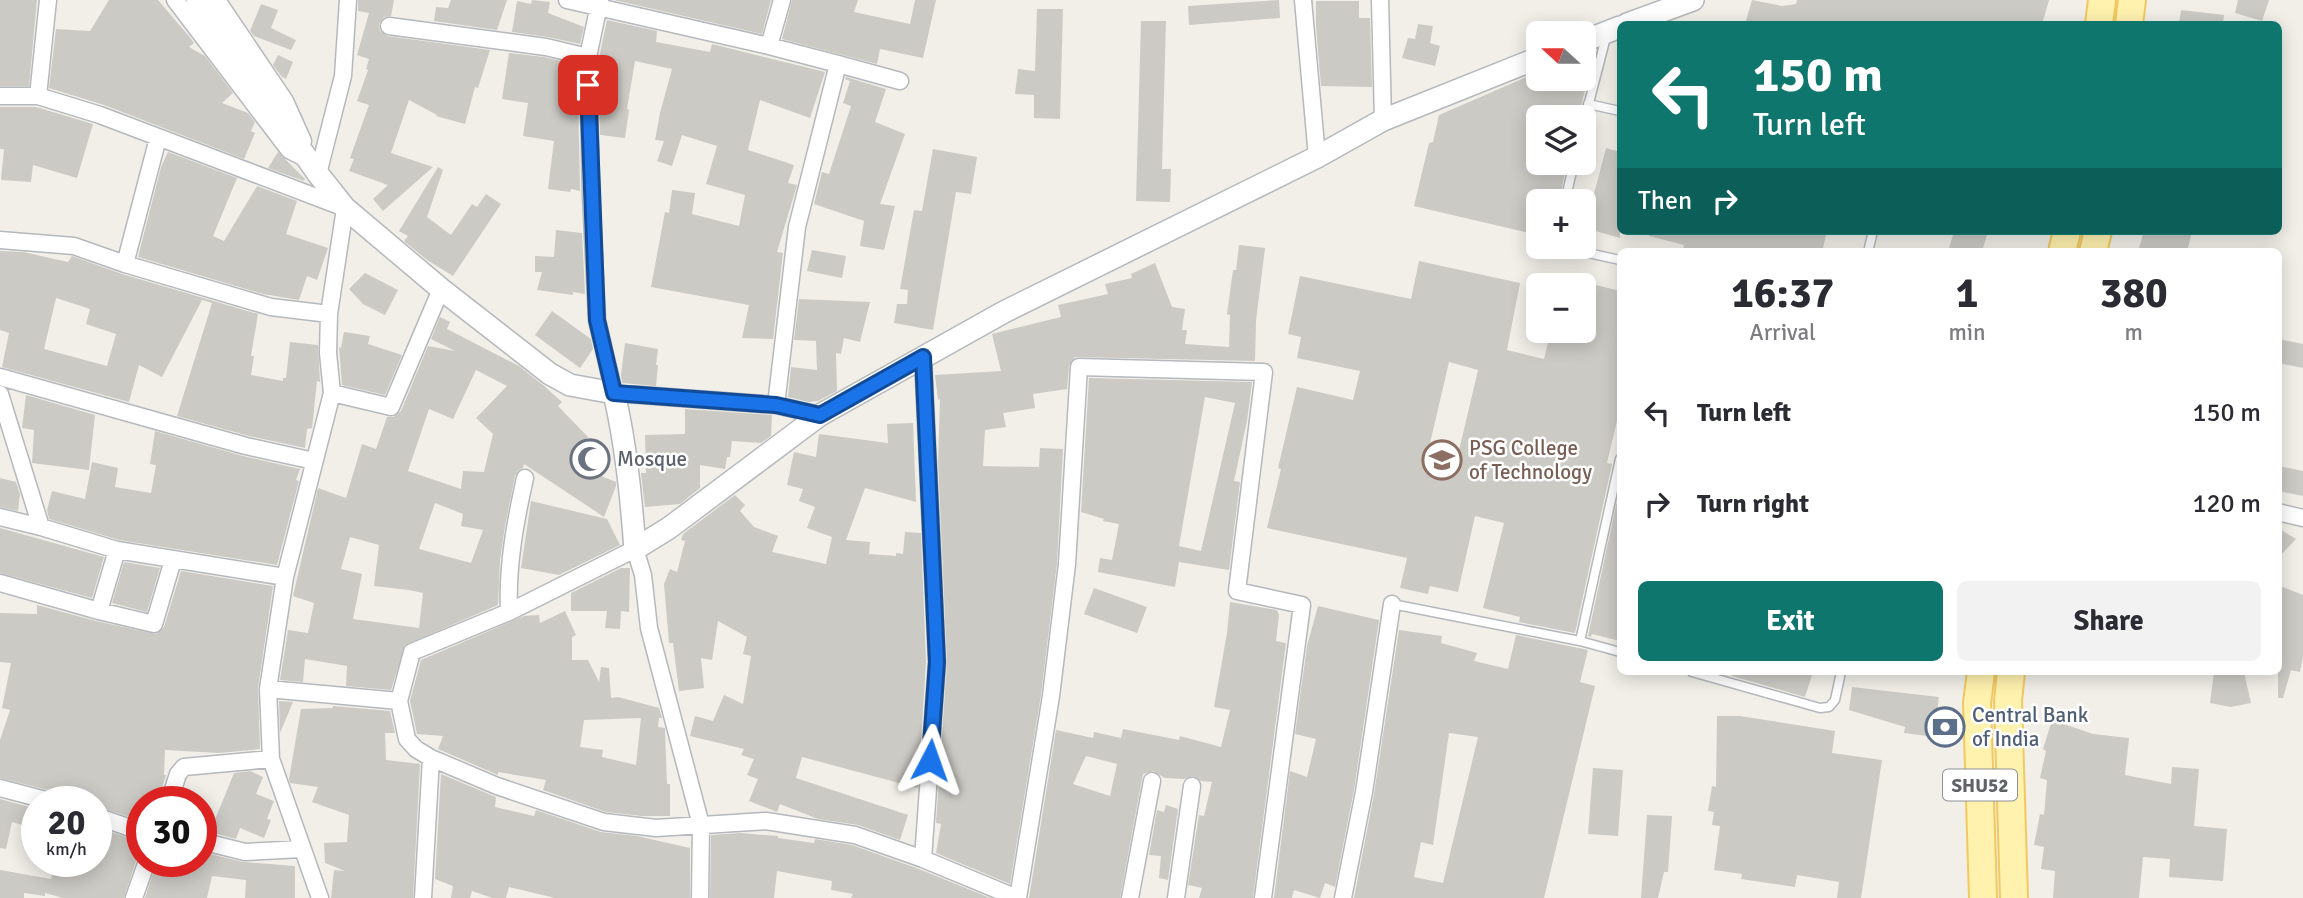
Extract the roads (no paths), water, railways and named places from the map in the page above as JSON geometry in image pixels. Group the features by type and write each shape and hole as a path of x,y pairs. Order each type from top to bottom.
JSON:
{"main road":[{"path":"2099,21 2102,0"},
{"path":"2129,21 2132,0"},
{"name":"SHU52","path":"1981,675 1977,703 1983,898"},
{"name":"SHU52","path":"2011,675 2008,701 2014,898"}],"street":[{"path":"38,96 48,0"},
{"path":"175,0 289,150 313,167"},
{"path":"197,0 313,167 345,208 441,289 550,374 570,385 614,393 776,405 820,415"},
{"path":"217,0 285,101 313,167"},
{"path":"313,167 343,76 348,0"},
{"path":"567,0 599,4 900,81"},
{"path":"769,46 782,0"},
{"path":"1303,0 1317,157"},
{"path":"1380,0 1383,120"},
{"path":"1637,21 1693,0"},
{"path":"599,4 588,57 597,320 628,464 635,549 643,575 649,628 701,825 700,898"},
{"path":"389,26 546,47 588,57"},
{"path":"1596,36 1617,28"},
{"path":"1263,898 1302,605 1237,591 1264,372 1079,367 1065,577 1051,696 1018,898 923,859 855,835 766,821 656,828 604,822 497,786 431,758 416,749 407,739 399,701 412,652 509,612 635,549 679,521 820,415 1004,312 1317,157 1383,120 1526,63"},
{"path":"776,405 797,227 838,64"},
{"path":"0,96 38,96 100,115 345,208"},
{"path":"125,264 158,138"},
{"path":"320,898 271,759 268,689 285,577 332,393 328,353 330,314 345,208"},
{"path":"0,240 74,246 125,264 271,307 330,314"},
{"path":"332,393 391,407 441,289"},
{"path":"923,357 937,662 923,859"},
{"path":"0,377 246,446 314,461"},
{"path":"0,394 41,527"},
{"path":"509,612 510,554 525,478"},
{"path":"2282,513 2303,517"},
{"path":"0,517 117,550 285,577"},
{"path":"99,611 117,550"},
{"path":"0,583 154,624 173,560"},
{"path":"1343,898 1364,792 1392,604"},
{"path":"268,689 399,701"},
{"path":"423,898 431,758"},
{"path":"174,786 184,766 271,759"},
{"path":"1130,898 1152,781"},
{"path":"1176,898 1192,786"},
{"path":"0,788 21,794"},
{"path":"217,845 245,852 301,849"},
{"path":"134,898 141,877"}],"lane":[{"path":"1617,31 1588,104 1617,110"},
{"path":"1596,255 1617,259"},
{"path":"1580,641 1617,473"},
{"path":"1392,604 1580,641 1617,651"},
{"path":"1703,675 1819,708 1829,707 1835,700 1840,675"}],"place":[{"name":"Mosque","path":"590,459"},
{"name":"PSG College of Technology","path":"1442,460"},
{"name":"Central Bank of India","path":"1945,727"}]}
